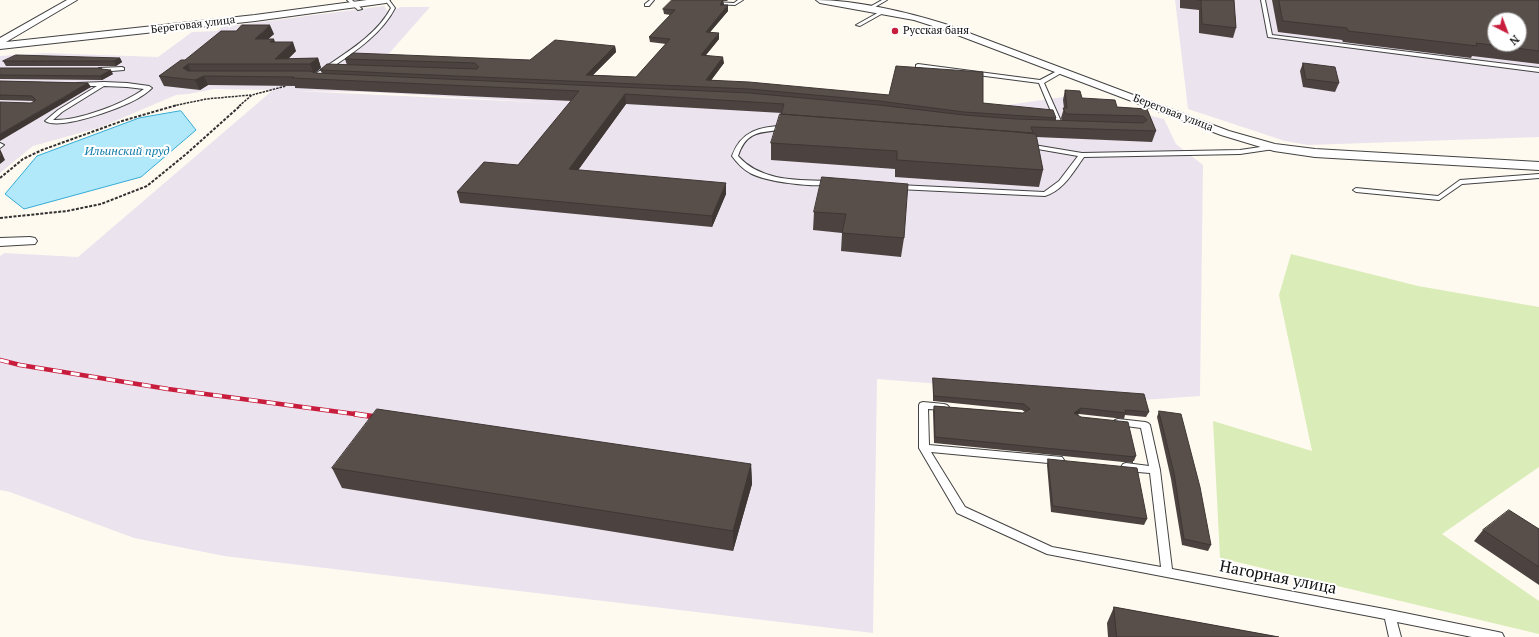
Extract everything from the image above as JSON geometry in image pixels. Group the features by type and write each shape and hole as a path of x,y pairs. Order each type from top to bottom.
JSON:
{"street":[{"path":"0,42 73,0"},
{"name":"Береговая улица","path":"0,46 253,21 359,3 387,0"},
{"name":"Береговая улица","path":"820,0 916,18 942,26 1225,133 1274,147 1315,153 1539,166"},
{"path":"0,242 30,241"}],"lane":[{"path":"315,77 368,37 391,15 393,8 387,0"},
{"path":"647,5 652,0"},
{"path":"704,2 735,4 741,0"},
{"path":"868,9 885,0"},
{"path":"1263,0 1270,36 1539,70"},
{"path":"858,25 883,12"},
{"path":"918,66 1041,82 1061,70"},
{"path":"328,67 336,67"},
{"path":"96,70 122,69"},
{"path":"307,77 315,77 326,80"},
{"path":"1041,82 1061,128"},
{"path":"76,84 104,84 127,85 149,88 135,98 95,114 64,122 48,121 60,111 104,84"},
{"path":"1053,127 1069,128"},
{"path":"793,128 766,129 747,135 739,145 734,156 742,165 757,174 794,181 840,184"},
{"path":"1021,146 1082,155 1240,152 1274,147"},
{"path":"894,187 1044,194 1051,192 1059,186 1082,155"},
{"path":"1356,190 1439,198 1460,182 1539,176"},
{"path":"953,408 923,405 924,448 1070,462"},
{"path":"1108,421 1145,425 1155,470 1167,573"},
{"name":"Нагорная улица","path":"924,448 961,510 1051,551 1498,637"},
{"path":"1117,466 1155,470"},
{"path":"1390,615 1395,637"}],"path":[{"path":"0,178 24,158 62,142 160,108 198,99 232,95 252,95 315,77"},
{"path":"0,218 67,211 101,204 147,186 185,155 252,95"}],"shaded area":[{"path":"1175,0 1539,0 1539,137 1308,145 1285,141 1188,109"},
{"path":"384,6 388,12 401,7 430,7 386,57 505,73 980,109 1070,96 1164,119 1176,144 1203,165 1200,396 1142,400 877,379 873,633 224,556 134,538 10,492 0,490 0,256 4,253 78,257 273,90 214,89 176,95 101,127 33,146 0,173 0,56 45,53 158,57 192,32 217,31 222,27","holes":["297,91 368,92 552,103"]}],"green space":[{"path":"1291,254 1418,286 1539,307 1539,467 1442,534 1539,601 1539,634 1220,558 1213,421 1312,451 1279,295"}],"water":[{"name":"Ильинский пруд","path":"181,111 196,130 141,177 24,209 5,194 37,156 139,118"}],"building":[{"path":"672,0 723,0 720,5 728,5 706,32 719,33 701,55 723,57 706,80 749,82 889,95 896,66 983,72 983,103 1053,110 1056,118 964,112 879,101 750,89 320,70 327,64 477,69 479,67 475,63 345,59 353,53 530,60 555,40 615,46 586,75 636,77 670,39 649,37 675,10 663,9"},
{"path":"1201,0 1234,0 1236,28 1202,24"},
{"path":"1279,0 1539,0 1539,51 1527,49 1527,12 1487,12 1487,44 1476,43 1477,46 1348,31 1347,28 1283,21"},
{"path":"242,25 270,25 255,39 274,39 270,42 293,42 275,59 318,58 310,64 188,64 183,68 188,71 310,71 315,73 750,93 1017,119 1143,123 1147,120 1143,116 1066,114 1063,108 1067,108 1065,90 1080,91 1082,98 1115,100 1117,107 1147,109 1156,131 1031,127 1033,133 781,114 784,104 625,94 569,169 726,183 712,216 457,192 484,162 518,165 579,91 292,78 294,77 204,76 195,80 159,76 181,60 185,60 221,31 236,31"},
{"path":"16,55 120,58 114,61 3,61"},
{"path":"1303,63 1335,67 1339,83 1306,79"},
{"path":"0,68 102,68 101,69 111,70 100,76 0,75"},
{"path":"0,81 88,83 0,134 0,102 31,103 36,100 32,96 0,95"},
{"path":"780,114 1036,134 1043,170 897,160 897,151 771,143"},
{"path":"822,177 908,184 904,238 842,233 846,214 814,212"},
{"path":"933,378 1144,394 1149,412 1125,410 1126,413 1081,408 1074,413 1081,417 1128,422 1135,457 935,437 934,406 1023,413 1030,409 1024,404 934,396"},
{"path":"377,409 751,464 733,531 332,468"},
{"path":"1159,411 1181,414 1200,487 1211,545 1184,539 1174,473"},
{"path":"1048,459 1137,468 1147,519 1053,506"},
{"path":"1509,510 1539,529 1539,567 1483,530"},
{"path":"1114,607 1279,637 1117,637"}],"railway":[{"path":"0,360 20,365 168,389 362,415"},
{"path":"355,414 362,415"},
{"path":"362,415 383,418"}],"place":[{"name":"Русская баня","path":"895,31"}]}
